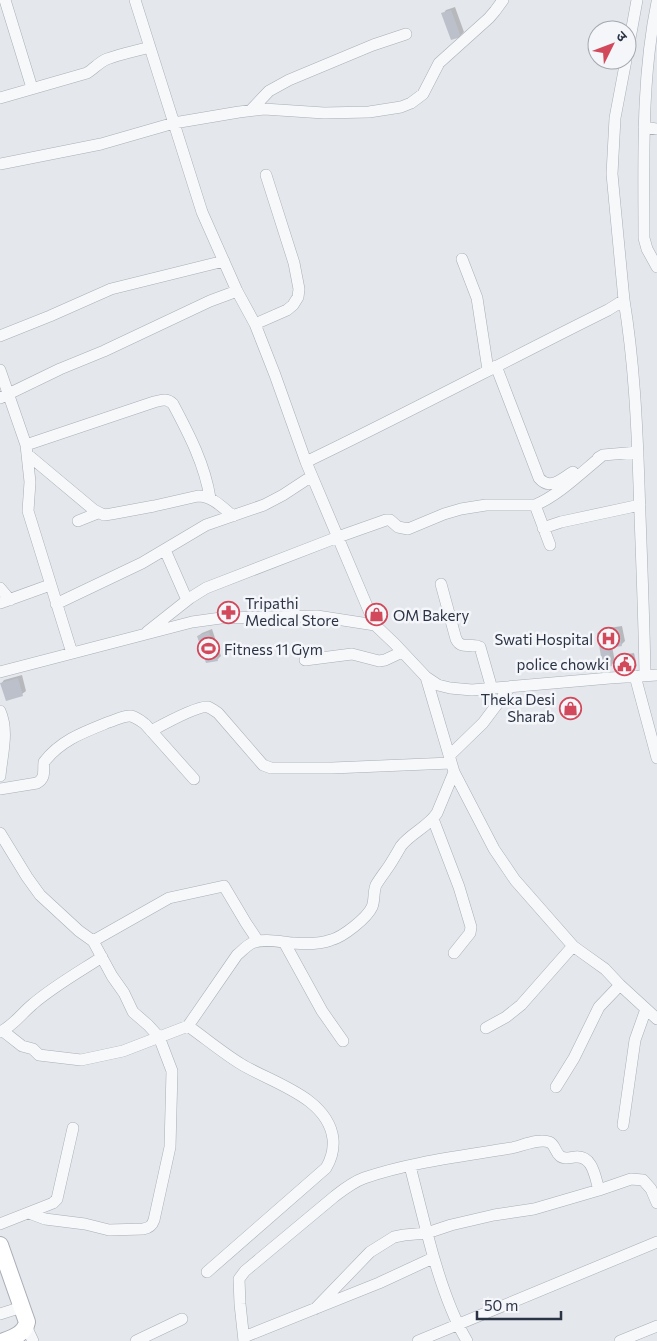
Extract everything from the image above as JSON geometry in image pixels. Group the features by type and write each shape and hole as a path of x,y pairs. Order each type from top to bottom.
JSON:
{"main road":[{"path":"0,1245 30,1334"},
{"path":"4,1341 15,1337 23,1331 30,1334"}],"street":[{"path":"5,0 32,88"},
{"path":"135,0 202,212 237,291 255,324 306,462 375,625"},
{"path":"0,164 101,144 174,123 251,110 264,109 324,113 369,112 401,107 411,103 423,94 439,63 495,11 503,0"},
{"path":"633,20 637,0"},
{"path":"657,2 647,69 644,127 644,238 647,249 657,267"},
{"path":"251,110 269,91 289,80 373,45 406,34"},
{"path":"0,98 87,73 94,69 98,63 106,59 150,47"},
{"path":"624,70 615,118 612,174 624,300 630,336 638,452 644,615 640,676 657,758"},
{"path":"644,127 657,129"},
{"path":"255,324 287,310 298,297 299,289 294,263 266,176"},
{"path":"462,259 477,298 492,368 524,439 535,472 543,484 549,485 554,483 603,456 638,452"},
{"path":"0,336 111,289 224,261"},
{"path":"4,396 210,300 237,291"},
{"path":"306,462 395,419 624,300"},
{"path":"0,370 4,396 26,450 30,482 28,511 72,653"},
{"path":"26,450 154,402 170,401 188,432 205,475 210,498"},
{"path":"26,450 98,513 104,515 205,496 233,516"},
{"path":"144,634 187,600 206,588 386,520 390,520 398,527 408,529 461,509 486,505 535,505 557,493 603,456"},
{"path":"56,604 142,563 206,525 272,501 312,476"},
{"path":"535,505 550,545"},
{"path":"543,528 561,522 640,505"},
{"path":"78,521 98,513"},
{"path":"165,550 187,600"},
{"path":"441,584 456,639 462,646 474,645 480,647 492,689"},
{"path":"0,588 5,602 50,586"},
{"path":"0,672 192,622 256,616 317,616 375,625 384,632 426,677 438,685 450,688 492,689 657,675"},
{"path":"305,660 352,654 379,661 402,652"},
{"path":"426,677 451,764 462,789 504,865 573,946 606,969 620,986 657,1019"},
{"path":"1,1031 22,1046 33,1049 39,1055 81,1060 123,1051 188,1026 237,955 251,944 258,941 320,943 331,940 348,931 370,911 373,905 376,886 401,846 408,838 433,819 437,813 451,764 510,687"},
{"path":"151,730 204,706 210,707 218,713 264,765 271,768 451,764"},
{"path":"0,711 5,726 0,776"},
{"path":"0,789 37,783 44,777 44,762 73,737 81,732 122,717 130,716 135,717 151,730 194,779"},
{"path":"433,819 459,887 471,927 470,933 454,953"},
{"path":"0,833 40,895 79,931 93,941 133,1012 158,1037 172,1071 170,1148 154,1220 149,1228 109,1230 85,1224 45,1219 29,1213"},
{"path":"93,941 169,898 224,886 258,941"},
{"path":"284,942 322,1011 343,1041"},
{"path":"486,1028 506,1017 521,1005 573,946"},
{"path":"1,1031 8,1028 20,1015 41,998 102,957"},
{"path":"556,1087 574,1058 599,1007 620,986"},
{"path":"623,1125 635,1040 646,1009"},
{"path":"188,1026 240,1064 310,1102 326,1119 333,1142 333,1156 326,1168 206,1272"},
{"path":"0,1224 53,1203 57,1199 73,1128"},
{"path":"434,1258 244,1339 239,1280 245,1271 349,1185 363,1178 410,1166 548,1141 554,1145 559,1155 565,1159 582,1157 588,1160 594,1171 599,1190"},
{"path":"410,1166 434,1258 458,1325 467,1341"},
{"path":"315,1309 370,1252 394,1237 427,1233 494,1215 534,1209 631,1179 643,1180 657,1203"},
{"path":"418,1341 657,1242"},
{"path":"0,1314 22,1307"},
{"path":"136,1341 182,1319"},
{"path":"620,1341 629,1339 657,1326"}],"building":[{"path":"451,10 461,37 451,40 441,13"},
{"path":"619,629 622,646 609,648 612,666 603,668 597,633"},
{"name":"Fitness 11 Gym","path":"209,632 218,661 206,663 197,636"},
{"name":"police chowki","path":"631,656 634,670 619,671 616,658"},
{"path":"18,678 23,696 6,701 0,683"}],"place":[{"name":"Tripathi Medical Store","path":"229,612"},
{"name":"OM Bakery","path":"377,615"},
{"name":"Swati Hospital","path":"609,639"},
{"name":"Fitness 11 Gym","path":"208,649"},
{"name":"police chowki","path":"625,664"},
{"name":"Theka Desi Sharab","path":"571,708"}]}
